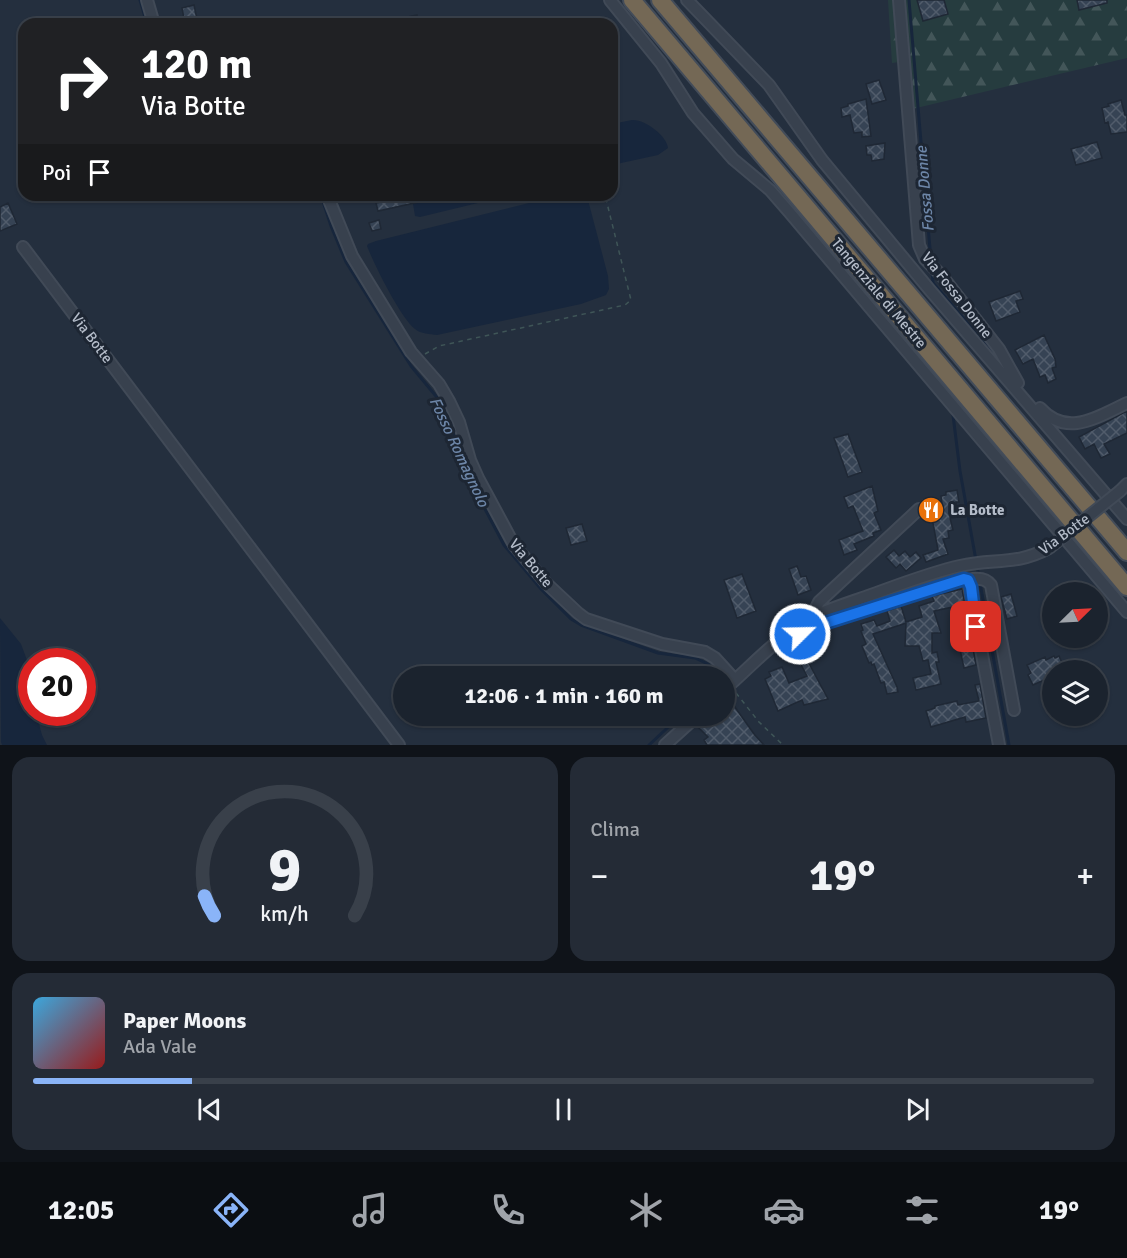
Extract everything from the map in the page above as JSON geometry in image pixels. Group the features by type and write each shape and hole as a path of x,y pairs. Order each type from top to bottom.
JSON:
{"highway":[{"name":"Tangenziale di Mestre","path":"632,0 1127,587"},
{"name":"Tangenziale di Mestre","path":"660,0 1127,552"}],"street":[{"path":"147,0 152,18"},
{"path":"610,0 655,54 693,112 733,159 770,190 790,213 1127,612"},
{"path":"687,0 769,85 822,160 929,289 1127,519"},
{"name":"Via Fossa Donne","path":"899,0 919,245 925,259 942,276 995,343 1020,385 1047,415 1071,424 1096,417 1127,403"},
{"name":"Via Botte","path":"329,201 352,256 418,360 439,384 449,401 459,422 478,478 507,534 523,556 546,583 586,619 662,644 705,652 715,658 719,666"},
{"name":"Via Botte","path":"22,247 399,745"},
{"name":"Via Botte","path":"735,681 792,631 819,614 905,582 970,564 1020,560 1034,556 1049,548 1123,488"},
{"name":"Via Botte","path":"819,614 816,609 819,603 920,509"},
{"path":"999,745 976,579 991,585 993,591 1014,710"},
{"name":"Via Botte","path":"792,631 800,634 813,627 957,580 976,579"},
{"path":"665,745 686,726"}],"path":[{"path":"418,360 439,346 625,305 632,300 607,201"},
{"path":"735,691 759,722 783,745"}],"green space":[{"path":"888,0 1127,0 1127,58 912,109 905,61 892,63"}],"water":[{"path":"632,120 643,122 664,138 668,148 658,155 618,164 618,123"},
{"path":"422,201 486,201 420,217 415,216 413,204"},
{"path":"537,201 588,201 608,276 609,289 606,295 581,304 437,335 423,333 415,329 402,314 381,277 367,246 376,241"},
{"path":"0,618 22,648 18,648 18,726 40,726 47,745 2,745"}],"building":[{"path":"917,0 944,0 948,14 923,21"},
{"path":"1077,0 1107,0 1107,3 1079,10"},
{"path":"194,5 197,18 184,18 182,8"},
{"path":"879,80 886,100 872,104 866,84"},
{"path":"866,99 871,136 862,137 862,132 854,133 850,115 842,117 841,108"},
{"path":"1121,100 1125,115 1127,115 1127,132 1111,134 1108,122 1105,123 1102,108"},
{"path":"1097,142 1102,158 1076,165 1071,149"},
{"path":"885,143 884,159 872,161 871,155 867,155 866,146"},
{"path":"386,201 423,201 378,211 376,203"},
{"path":"8,203 17,224 0,231 0,207"},
{"path":"379,220 381,229 372,231 369,223"},
{"path":"1020,291 1023,299 1016,301 1020,312 996,321 989,302"},
{"path":"1044,335 1055,359 1056,367 1052,368 1056,379 1048,383 1045,375 1040,377 1033,359 1023,364 1015,350"},
{"path":"1127,411 1127,433 1104,444 1110,454 1101,458 1094,444 1085,449 1079,437"},
{"path":"848,434 862,472 848,477 834,438"},
{"path":"872,486 878,511 874,513 881,530 873,533 874,536 854,544 857,550 844,555 839,540 863,531 853,506 848,508 844,497"},
{"path":"957,490 958,517 950,518 953,530 948,531 949,538 943,539 948,554 926,562 923,555 938,550 930,507 942,504 941,496 946,495 946,492"},
{"path":"582,524 587,541 571,545 566,528"},
{"path":"894,550 899,556 905,551 910,557 916,552 921,558 906,571 900,564 896,568 886,557"},
{"path":"797,566 801,577 806,576 811,590 798,595 789,569"},
{"path":"742,574 756,611 737,618 724,580"},
{"path":"962,589 976,665 964,668 953,607 934,611 941,633 932,633 932,653 937,652 939,662 936,662 941,684 916,690 913,678 931,674 928,660 923,661 919,646 905,646 906,623 873,634 897,687 898,692 887,694 884,682 881,683 874,664 869,663 862,646 866,644 861,624 874,620 877,626 890,621 887,611 901,606 906,622 922,617 919,606 934,601 932,596"},
{"path":"1011,594 1017,616 1007,619 1001,597"},
{"path":"805,656 828,699 804,705 802,700 778,711 765,679 771,676 769,672 782,667 789,683 807,676 798,659"},
{"path":"1059,656 1061,660 1046,660"},
{"path":"1045,657 1046,660 1042,660 1042,681 1033,685 1028,675 1031,673 1027,665"},
{"path":"980,684 986,718 966,722 965,717 931,727 926,711 935,706 957,701 958,705 979,701 975,685"},
{"path":"735,707 764,745 707,745 704,740 708,737 697,726 735,726"}],"waterway":[{"name":"Fosso Romagnolo","path":"140,0 145,18"},
{"name":"Fossa Donne","path":"909,0 931,261"},
{"name":"Fosso Romagnolo","path":"323,201 346,262 411,366 440,401 449,418 466,473 504,545 541,589 571,619 581,625 658,653 695,658 710,666"},
{"name":"Fossa Donne","path":"932,271 933,283 995,355"},
{"name":"Fossa Donne","path":"953,415 960,471 1009,745"},
{"name":"Fosso Romagnolo","path":"649,745 669,726"}],"place":[{"name":"La Botte","path":"931,510"}],"route":[{"path":"800,634 813,627 964,579 968,580 971,587 976,627"}]}
